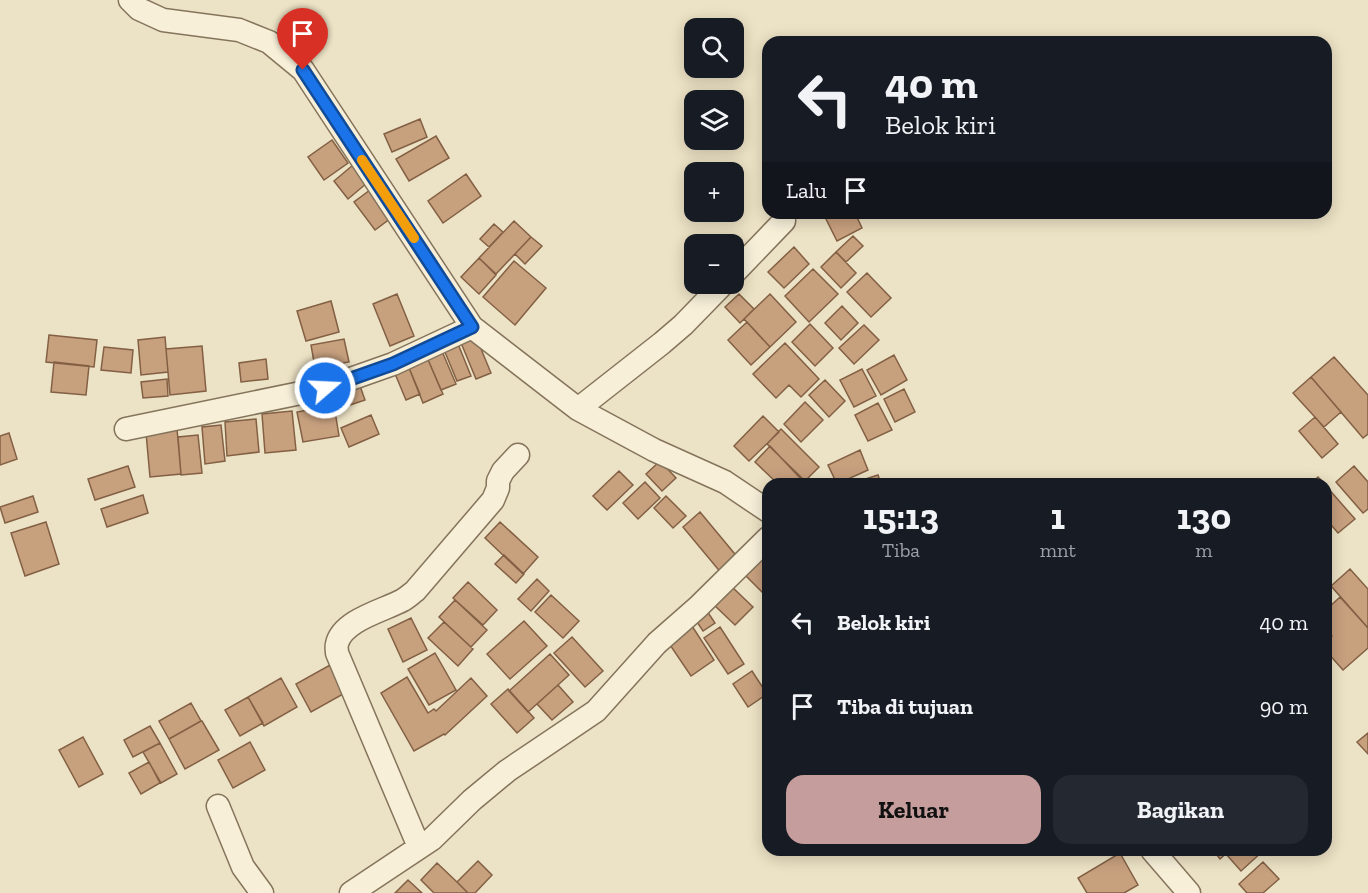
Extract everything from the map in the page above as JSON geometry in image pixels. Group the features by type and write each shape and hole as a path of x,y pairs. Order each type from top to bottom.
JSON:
{"street":[{"path":"130,0 139,9 163,20 239,30 269,42 303,70 472,327 578,409 654,450 725,482 762,507"},
{"path":"744,263 784,221"},
{"path":"578,409 663,343 713,294"},
{"path":"126,429 325,388 393,364 472,327"},
{"path":"419,847 338,654 337,643 351,626 368,615 403,600 415,591 493,500 502,471 518,455"},
{"path":"351,893 432,839 472,800 507,771 596,711 657,643 698,608 762,544"},
{"path":"218,806 243,867 262,893"},
{"path":"1157,856 1189,893"}],"building":[{"path":"420,119 427,137 392,152 384,134"},
{"path":"436,136 449,158 409,181 396,159"},
{"path":"332,140 348,163 324,180 308,157"},
{"path":"353,165 367,183 348,199 334,181"},
{"path":"466,174 481,196 443,223 428,201"},
{"path":"370,190 391,218 375,230 354,202"},
{"path":"826,219 858,219 862,228 837,241"},
{"path":"514,221 531,237 496,274 479,258"},
{"path":"494,224 503,232 489,247 480,239"},
{"path":"853,236 863,246 846,262 836,252"},
{"path":"531,237 542,246 525,264 515,254"},
{"path":"794,247 809,264 784,288 768,272"},
{"path":"836,252 856,273 841,288 821,267"},
{"path":"479,258 496,275 479,294 461,277"},
{"path":"514,261 546,288 515,325 483,297"},
{"path":"813,269 838,294 809,322 785,296"},
{"path":"867,273 891,298 871,317 847,292"},
{"path":"397,294 414,336 390,346 373,304"},
{"path":"739,294 754,309 740,323 725,307"},
{"path":"770,294 796,322 770,347 744,319"},
{"path":"331,301 339,332 306,341 297,311"},
{"path":"842,306 858,323 841,340 825,323"},
{"path":"747,322 770,347 751,365 728,340"},
{"path":"810,324 833,348 815,366 792,342"},
{"path":"864,325 879,340 854,364 839,348"},
{"path":"474,332 491,373 476,379 459,338"},
{"path":"49,335 97,340 94,367 46,362"},
{"path":"165,337 168,372 141,375 138,340"},
{"path":"344,339 349,362 315,368 311,345"},
{"path":"456,339 471,376 457,381 442,345"},
{"path":"785,343 819,379 801,397 789,385 776,398 753,374"},
{"path":"202,346 206,391 170,395 166,349"},
{"path":"104,347 133,350 131,373 101,370"},
{"path":"441,349 456,384 441,390 426,355"},
{"path":"426,355 443,394 423,403 407,363"},
{"path":"894,355 907,380 881,395 867,370"},
{"path":"1334,357 1368,395 1368,434 1363,438 1311,377"},
{"path":"266,359 268,379 241,382 239,363"},
{"path":"54,362 89,366 86,395 51,392"},
{"path":"407,363 420,394 406,400 393,369"},
{"path":"862,369 876,396 854,407 840,380"},
{"path":"1311,377 1341,412 1324,427 1293,393"},
{"path":"167,379 168,396 143,398 141,382"},
{"path":"825,380 845,401 829,417 809,395"},
{"path":"360,386 365,400 347,406 343,391"},
{"path":"904,389 915,412 895,422 884,399"},
{"path":"805,402 823,420 801,442 784,424"},
{"path":"878,403 892,430 868,441 855,415"},
{"path":"334,405 339,436 303,442 297,412"},
{"path":"292,411 296,450 265,453 262,414"},
{"path":"371,415 379,434 349,447 341,428"},
{"path":"763,416 779,432 749,461 734,446"},
{"path":"1315,417 1338,444 1322,458 1299,431"},
{"path":"256,419 259,452 227,456 225,422"},
{"path":"221,425 225,461 205,464 202,427"},
{"path":"177,429 181,474 150,477 146,433"},
{"path":"781,429 819,467 808,478 802,478 767,444"},
{"path":"9,433 17,459 0,465 0,436"},
{"path":"198,435 202,473 181,475 178,437"},
{"path":"770,446 800,478 772,478 755,462"},
{"path":"860,450 868,470 850,478 834,478 828,465"},
{"path":"660,461 676,478 662,491 646,474"},
{"path":"128,466 135,487 95,500 88,479"},
{"path":"1354,466 1368,482 1368,509 1363,513 1336,482"},
{"path":"619,471 633,485 607,510 593,496"},
{"path":"645,482 660,498 638,519 623,503"},
{"path":"1332,493 1355,519 1338,533 1332,526"},
{"path":"143,495 148,513 107,527 101,509"},
{"path":"33,496 38,512 5,523 0,507"},
{"path":"666,496 686,516 673,528 654,508"},
{"path":"700,512 739,559 722,574 683,527"},
{"path":"46,522 59,564 25,576 11,533"},
{"path":"500,522 538,557 523,574 485,538"},
{"path":"504,555 524,574 516,583 495,564"},
{"path":"761,556 762,592 744,574"},
{"path":"1350,569 1368,589 1368,628 1332,587"},
{"path":"537,579 549,591 531,611 518,599"},
{"path":"468,582 497,610 483,625 453,598"},
{"path":"730,585 753,607 735,625 712,603"},
{"path":"551,595 579,621 563,638 535,612"},
{"path":"1340,597 1368,628 1368,648 1343,670 1332,658 1332,604"},
{"path":"455,600 487,630 471,647 439,617"},
{"path":"705,608 715,623 703,631 693,616"},
{"path":"411,618 427,650 403,662 388,629"},
{"path":"524,621 547,646 510,679 487,654"},
{"path":"444,622 473,649 458,666 428,638"},
{"path":"692,626 714,660 691,676 668,642"},
{"path":"720,627 744,664 728,674 704,638"},
{"path":"572,637 603,671 585,687 554,653"},
{"path":"435,653 456,690 429,705 408,669"},
{"path":"550,654 569,675 528,712 509,691"},
{"path":"330,665 345,693 311,712 296,684"},
{"path":"752,671 762,686 762,697 748,707 733,684"},
{"path":"407,677 428,713 434,709 436,711 471,678 487,696 445,735 414,751 381,693"},
{"path":"281,678 297,707 264,726 248,697"},
{"path":"558,685 573,702 552,720 537,704"},
{"path":"508,689 534,718 517,733 491,704"},
{"path":"248,697 263,723 240,736 225,710"},
{"path":"191,703 201,721 169,739 159,721"},
{"path":"201,721 219,750 185,769 169,739"},
{"path":"150,726 160,743 133,757 124,740"},
{"path":"1368,733 1368,754 1357,742"},
{"path":"83,737 103,774 79,787 59,750"},
{"path":"250,742 265,770 233,788 218,760"},
{"path":"160,743 177,774 161,783 143,752"},
{"path":"149,762 160,783 141,794 129,773"},
{"path":"1115,856 1122,856 1138,885 1124,893 1087,893 1078,878"},
{"path":"1228,856 1257,856 1241,871"},
{"path":"478,861 492,875 475,893 468,893 457,882"},
{"path":"1263,862 1279,879 1263,893 1247,893 1239,884"},
{"path":"437,863 468,893 434,893 421,880"},
{"path":"408,880 422,893 395,893"}],"slow traffic":[{"path":"362,160 414,238"}],"route":[{"path":"303,70 472,327 393,364 325,388"}]}
